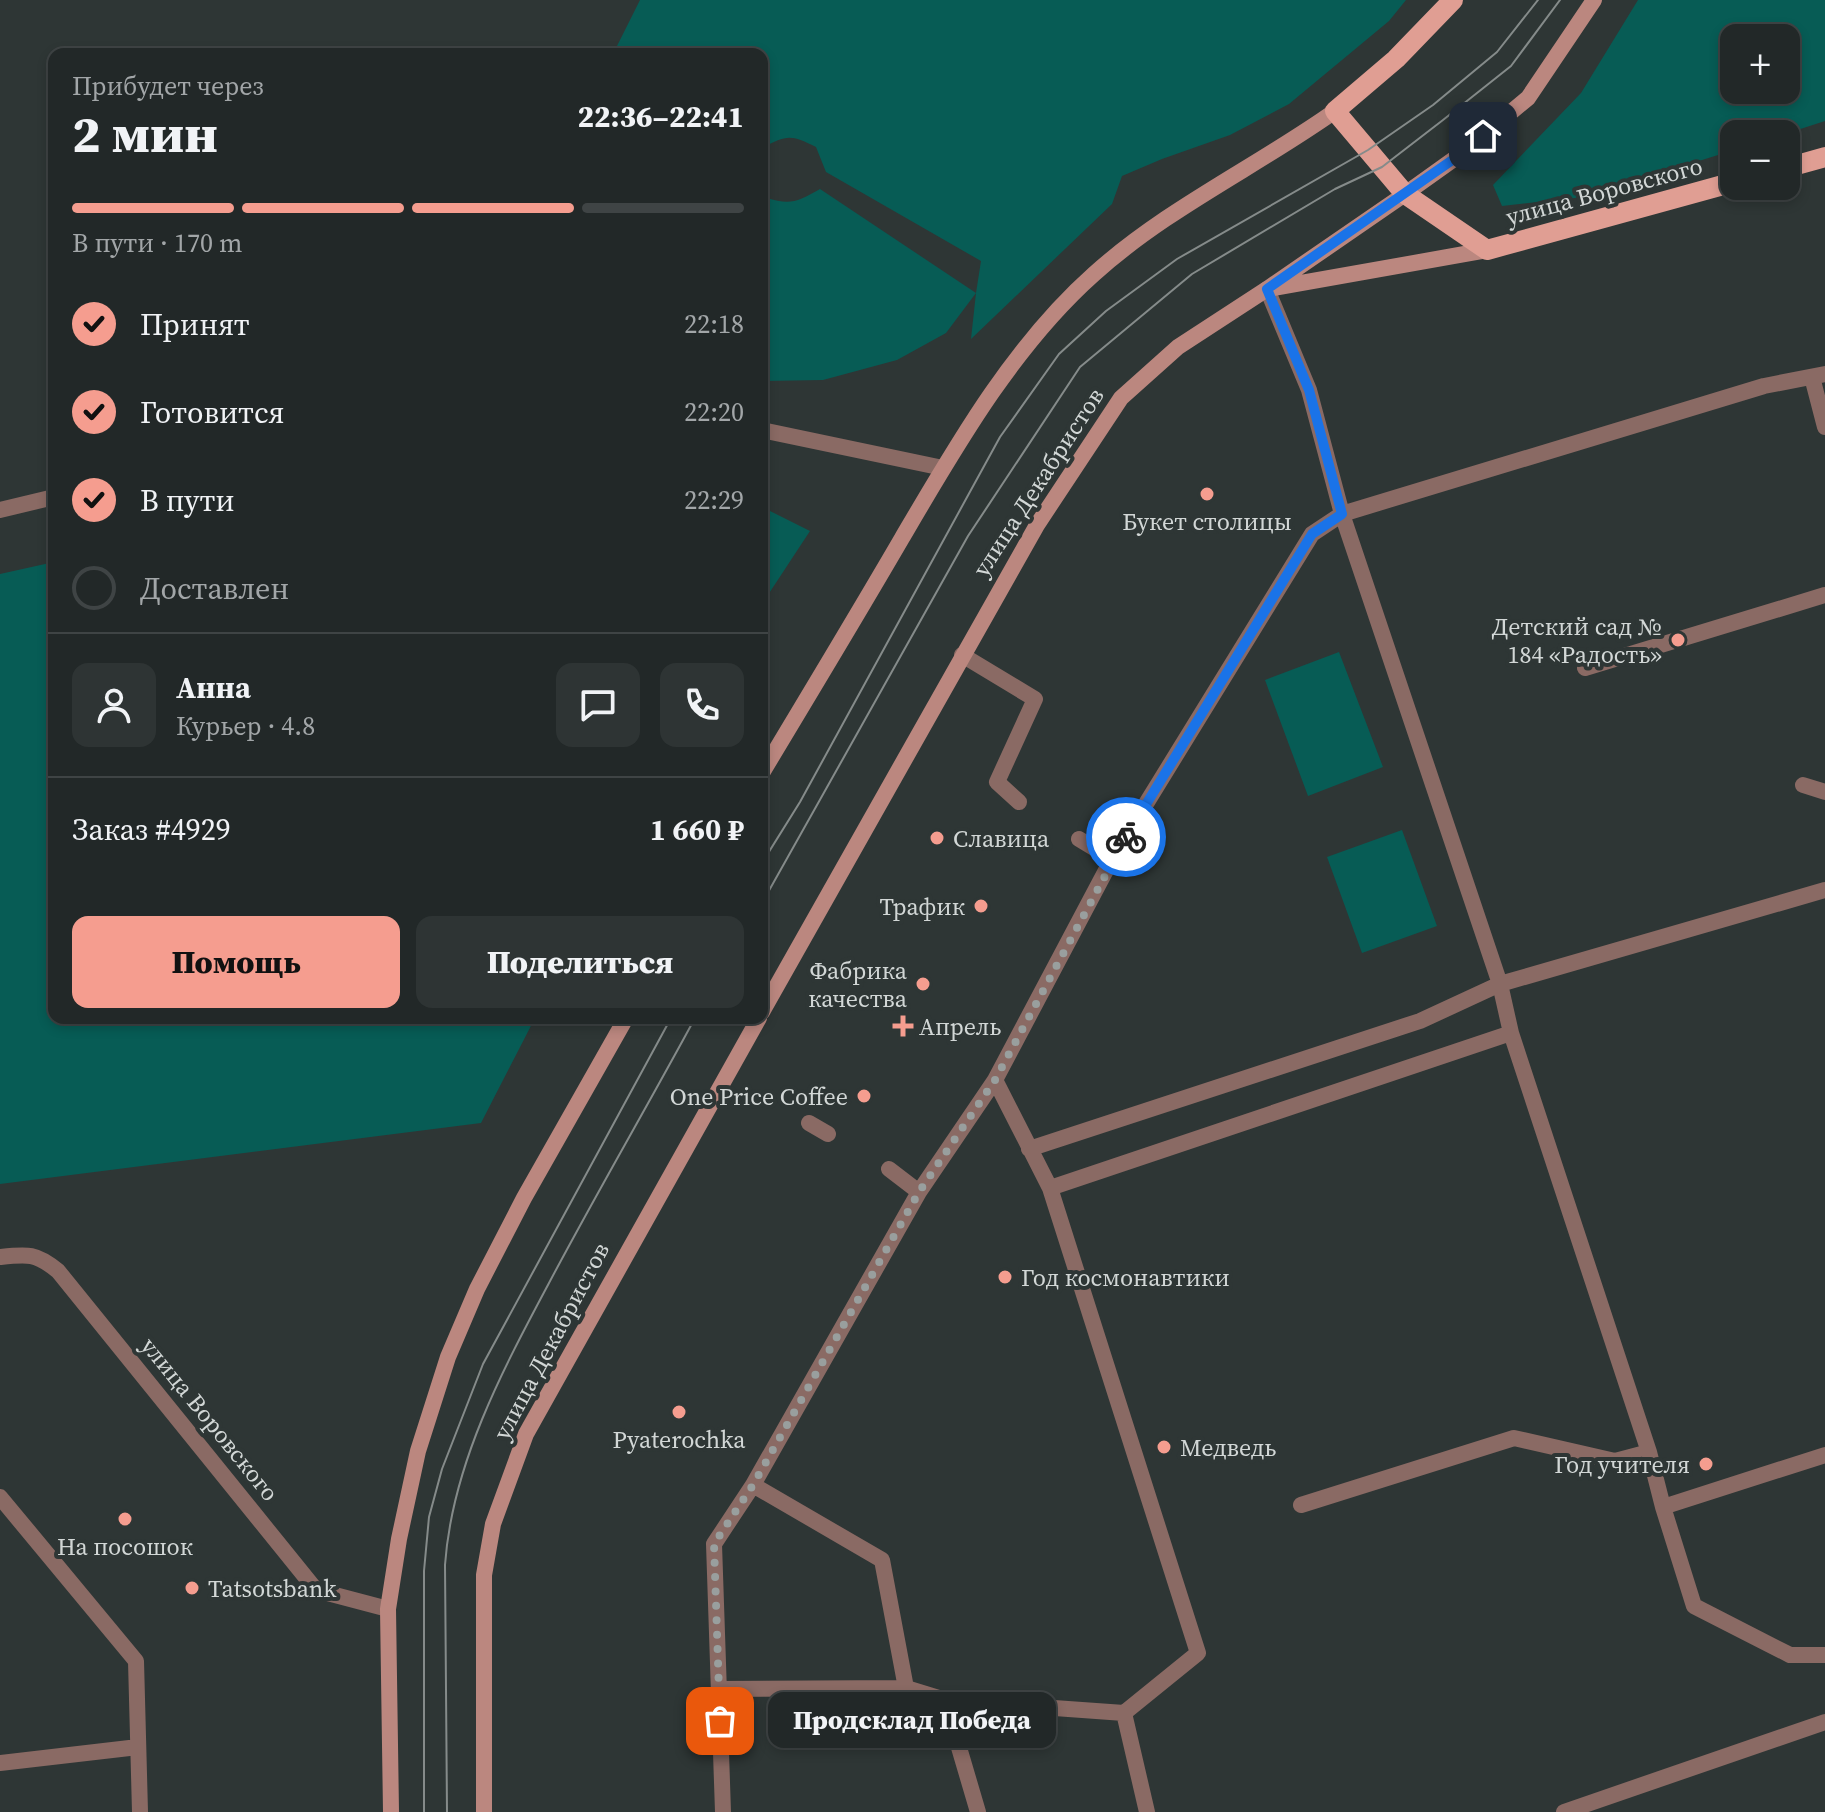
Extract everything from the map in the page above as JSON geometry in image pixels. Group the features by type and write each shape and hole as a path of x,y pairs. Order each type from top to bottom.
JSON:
{"main road":[{"path":"768,763 943,468 1014,359 1094,274 1180,208 1290,143 1335,111 1396,59 1453,0"},
{"name":"улица Декабристов","path":"768,1001 1037,525 1121,398 1178,347 1405,194 1461,154 1528,98 1585,18 1594,0"},
{"name":"улица Воровского","path":"1335,111 1405,194 1487,250"},
{"path":"1800,164 1825,157"},
{"name":"улица Воровского","path":"1267,289 1487,250 1720,186"},
{"path":"391,1812 388,1609 418,1451 448,1357 477,1289 524,1198 623,1024"},
{"name":"улица Декабристов","path":"484,1812 484,1575 493,1524 526,1434 756,1024"}],"street":[{"path":"1267,289 1309,390 1342,514 1500,984 1511,1033 1649,1452 1694,1606 1790,1655 1825,1655"},
{"path":"723,1812 714,1544 753,1485 919,1192 995,1080 1112,859 1312,534 1342,514 1764,386 1818,375 1825,427"},
{"path":"768,431 943,468"},
{"path":"0,510 48,498"},
{"path":"1585,668 1825,595"},
{"path":"962,655 1035,699 997,782 1019,802"},
{"path":"1803,785 1825,792"},
{"path":"1079,839 1112,859"},
{"path":"1029,1149 1420,1021 1500,984 1825,890"},
{"path":"1050,1188 1511,1033"},
{"path":"719,1689 906,1688 945,1700 1124,1713 1198,1653 1050,1188 995,1080"},
{"path":"809,1123 828,1134"},
{"path":"889,1169 919,1192"},
{"name":"улица Воровского","path":"0,1257 40,1257 58,1271 316,1590 388,1609"},
{"path":"1301,1505 1514,1438 1615,1461 1649,1452"},
{"path":"1663,1507 1825,1455"},
{"path":"753,1485 882,1560 906,1688"},
{"path":"0,1497 136,1661 140,1812"},
{"path":"945,1700 978,1812"},
{"path":"1124,1713 1147,1812"},
{"path":"1564,1812 1825,1722"},
{"path":"0,1763 138,1747"}],"shaded area":[{"path":"640,0 1406,0 1389,21 1289,104 1230,135 1122,176 1112,204 971,339 981,261 826,172 816,147 789,138 768,145 768,48 616,48"},
{"path":"1638,0 1825,0 1825,121 1800,129 1800,120 1720,120 1720,154 1584,197 1502,206 1493,185 1581,93"},
{"path":"820,189 976,293 946,333 897,360 823,380 768,381 768,198 788,202"},
{"path":"768,510 810,531 768,595"},
{"path":"48,563 48,1024 532,1024 481,1123 0,1184 0,574"},
{"path":"1339,652 1383,767 1308,796 1265,680"},
{"path":"1402,830 1437,926 1362,953 1327,857"}],"tram line":[{"path":"768,853 800,802 1000,437 1059,354 1106,311 1177,259 1368,150 1433,105 1497,52 1538,0"},
{"path":"768,892 968,536 1080,367 1192,274 1335,189 1382,167 1511,66 1560,0"},
{"path":"424,1812 424,1571 429,1517 442,1469 483,1364 668,1024"},
{"path":"447,1812 445,1565 458,1491 469,1455 497,1385 531,1316 692,1024"}],"way so far":[{"path":"720,1721 714,1544 753,1485 919,1192 995,1080 1126,837"}],"place":[{"name":"Букет столицы","path":"1207,494"},
{"name":"Детский сад № 184 «Радость»","path":"1678,640"},
{"name":"Славица","path":"937,838"},
{"name":"Трафик","path":"981,906"},
{"name":"Фабрика качества","path":"923,984"},
{"name":"Апрель","path":"903,1026"},
{"name":"One Price Coffee","path":"864,1096"},
{"name":"Год космонавтики","path":"1005,1277"},
{"name":"Pyaterochka","path":"679,1412"},
{"name":"Медведь","path":"1164,1447"},
{"name":"Год учителя","path":"1706,1464"},
{"name":"На посошок","path":"125,1519"},
{"name":"Tatsotsbank","path":"192,1588"},
{"name":"Продсклад Победа","path":"720,1721"}],"route":[{"path":"1126,837 1312,534 1342,514 1309,390 1267,289 1483,136"}]}
